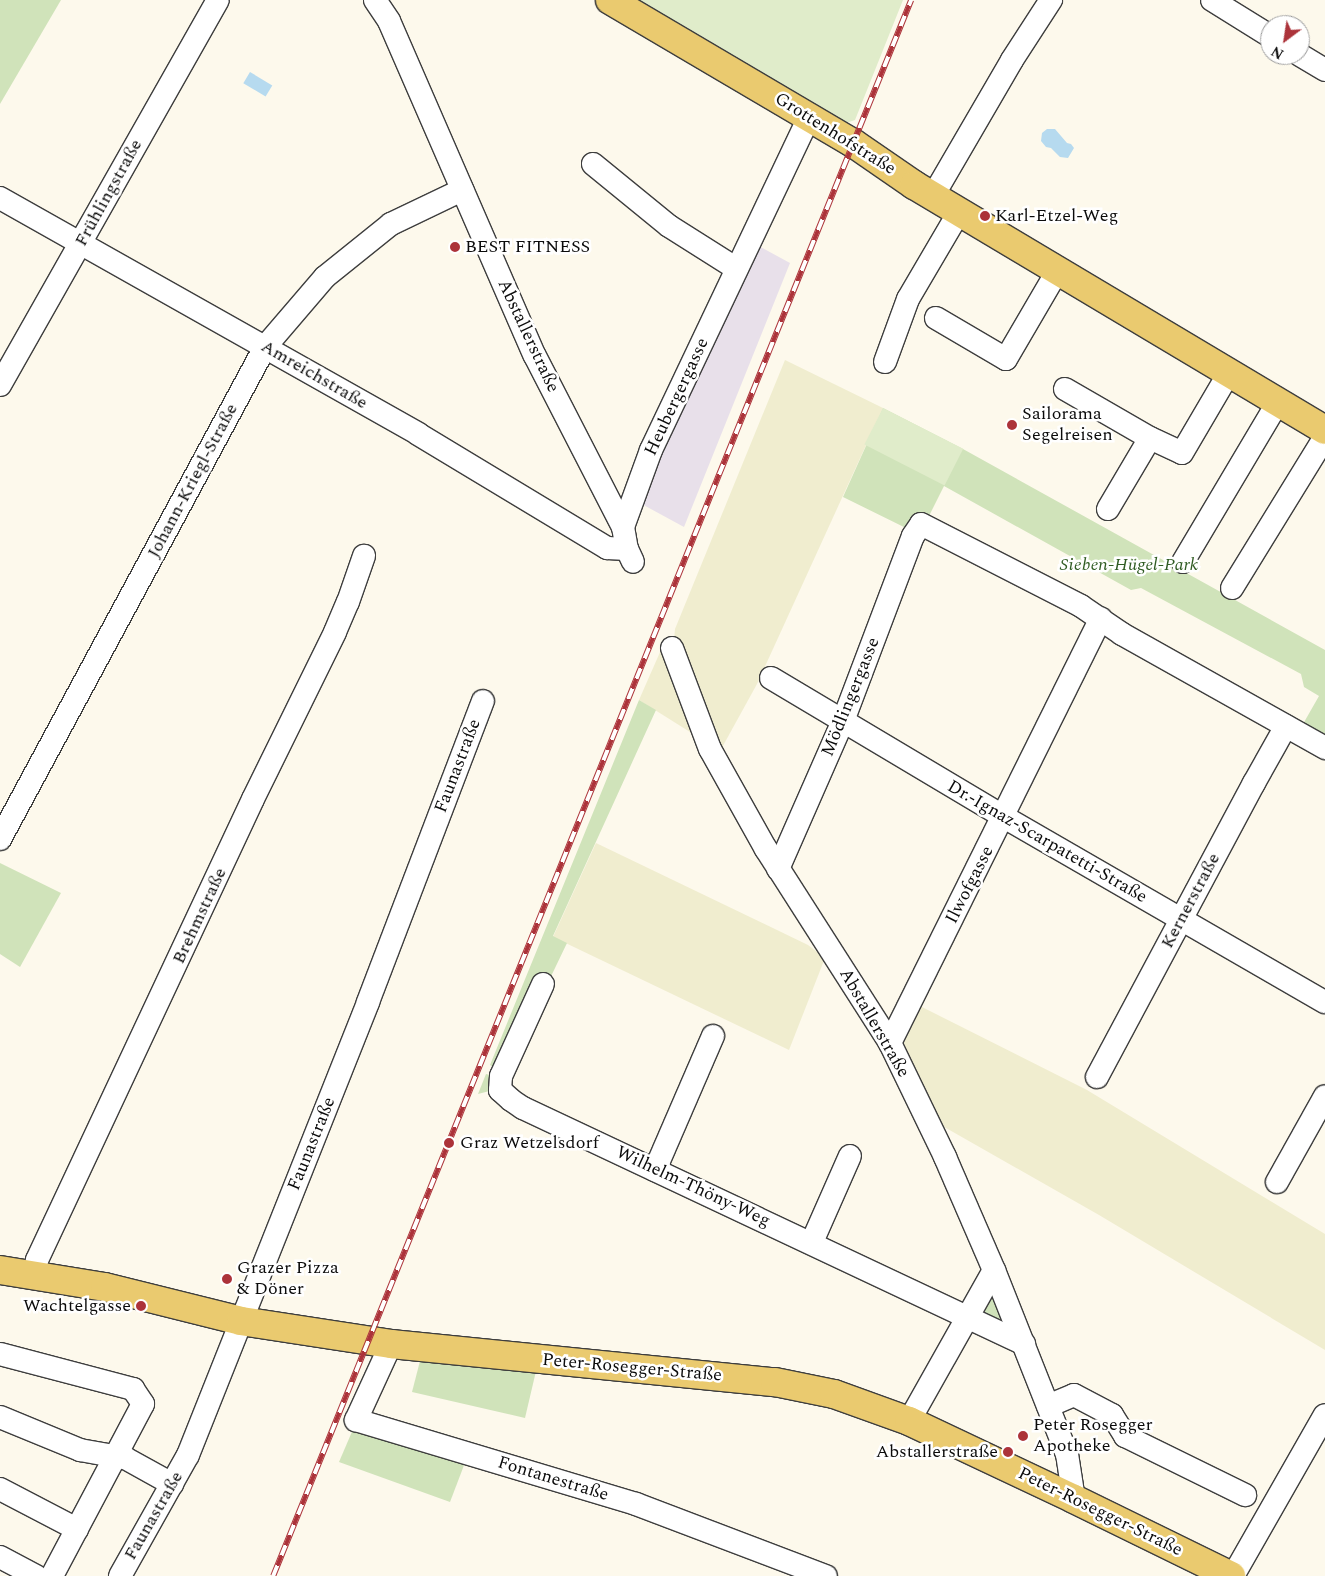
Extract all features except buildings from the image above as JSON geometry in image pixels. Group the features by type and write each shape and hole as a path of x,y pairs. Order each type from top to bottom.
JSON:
{"main road":[{"name":"Grottenhofstraße","path":"626,4 959,212 1325,430"},
{"name":"Peter-Rosegger-Straße","path":"0,1270 105,1287 241,1321 391,1344 466,1346 672,1363 834,1394 909,1421 1232,1576"}],"street":[{"name":"Frühlingstraße","path":"0,386 218,0"},
{"name":"Abstallerstraße","path":"375,0 389,21 536,356 628,546"},
{"path":"933,196 1012,60 1052,0"},
{"path":"1212,0 1260,30"},
{"path":"1310,61 1325,70"},
{"name":"Heubergergasse","path":"628,546 651,450 809,117"},
{"path":"593,164 669,226 737,269"},
{"name":"Johann-Kriegl-Straße","path":"0,839 265,347 325,277 391,224 462,190"},
{"name":"Amreichstraße","path":"0,198 418,434 607,548 628,546"},
{"path":"885,362 908,299 959,212"},
{"path":"936,318 1006,359 1058,270"},
{"path":"1065,389 1150,438 1182,453 1229,373"},
{"path":"1183,562 1278,402"},
{"path":"1232,588 1325,437"},
{"path":"1108,509 1150,438"},
{"name":"Mödlingergasse","path":"778,869 843,721 913,536 921,524 1081,606 1100,618"},
{"name":"Brehmstraße","path":"34,1274 37,1260 253,799 335,632 364,556"},
{"path":"1100,618 1122,634 1325,748"},
{"name":"Ilwofgasse","path":"890,1043 1004,818 1100,618"},
{"name":"Abstallerstraße","path":"672,648 710,749 778,869 890,1043 945,1158 994,1270 1067,1454 1074,1499"},
{"name":"Dr.-Ignaz-Scarpatetti-Straße","path":"771,678 1004,818 1325,1002"},
{"name":"Faunastraße","path":"120,1576 188,1456 368,1002 483,701"},
{"name":"Kernerstraße","path":"1097,1077 1286,726"},
{"name":"Wilhelm-Thöny-Weg","path":"543,984 501,1076 500,1090 523,1108 812,1242 1024,1344"},
{"path":"656,1170 713,1036"},
{"path":"1277,1182 1325,1096"},
{"path":"812,1242 850,1156"},
{"path":"909,1421 994,1270"},
{"name":"Fontanestraße","path":"391,1344 356,1420 636,1504 826,1576"},
{"path":"0,1354 133,1389 143,1404 52,1576"},
{"path":"1048,1406 1074,1395 1112,1415 1125,1436 1245,1495"},
{"path":"1232,1576 1325,1415"},
{"path":"0,1417 80,1450 125,1458 172,1484"},
{"path":"0,1490 77,1529"},
{"path":"0,1556 36,1576"}],"shaded area":[{"path":"755,244 790,263 684,527 638,502"},
{"path":"785,360 883,408 757,684 719,753 674,641 675,629"},
{"path":"664,643 698,737 639,700"},
{"path":"596,843 808,945 825,958 789,1050 553,937"},
{"path":"918,1005 1087,1090 1325,1234 1325,1350 1099,1215 939,1124 900,1047"}],"green space":[{"path":"0,0 61,0 0,104"},
{"path":"629,0 903,0 855,120 840,125"},
{"name":"Sieben-Hügel-Park","path":"883,408 963,449 1325,650 1325,756 1295,738 1319,696 1304,687 1301,674 1141,588 1131,590 944,486 925,524 912,531 843,497"},
{"path":"883,408 963,449 945,485 864,445"},
{"path":"639,700 656,710 553,936 567,943 497,1089 478,1094 486,1074 490,1075 493,1067 490,1065"},
{"path":"0,863 61,893 20,967 0,954"},
{"path":"994,1293 1008,1326 979,1314"},
{"path":"420,1361 536,1371 525,1418 412,1392"},
{"path":"354,1427 466,1460 450,1502 339,1462"}],"water":[{"path":"250,72 272,85 266,97 243,83"},
{"path":"1047,129 1055,129 1074,148 1068,158 1060,157 1041,141 1042,133"}],"railway":[{"path":"273,1576 911,0"}],"place":[{"name":"Karl-Etzel-Weg","path":"985,216"},
{"name":"BEST FITNESS","path":"455,247"},
{"name":"Sailorama Segelreisen","path":"1012,425"},
{"name":"Graz Wetzelsdorf","path":"449,1143"},
{"name":"Grazer Pizza & Döner","path":"227,1279"},
{"name":"Wachtelgasse","path":"141,1306"},
{"name":"Peter Rosegger Apotheke","path":"1023,1436"},
{"name":"Abstallerstraße","path":"1008,1452"}]}
